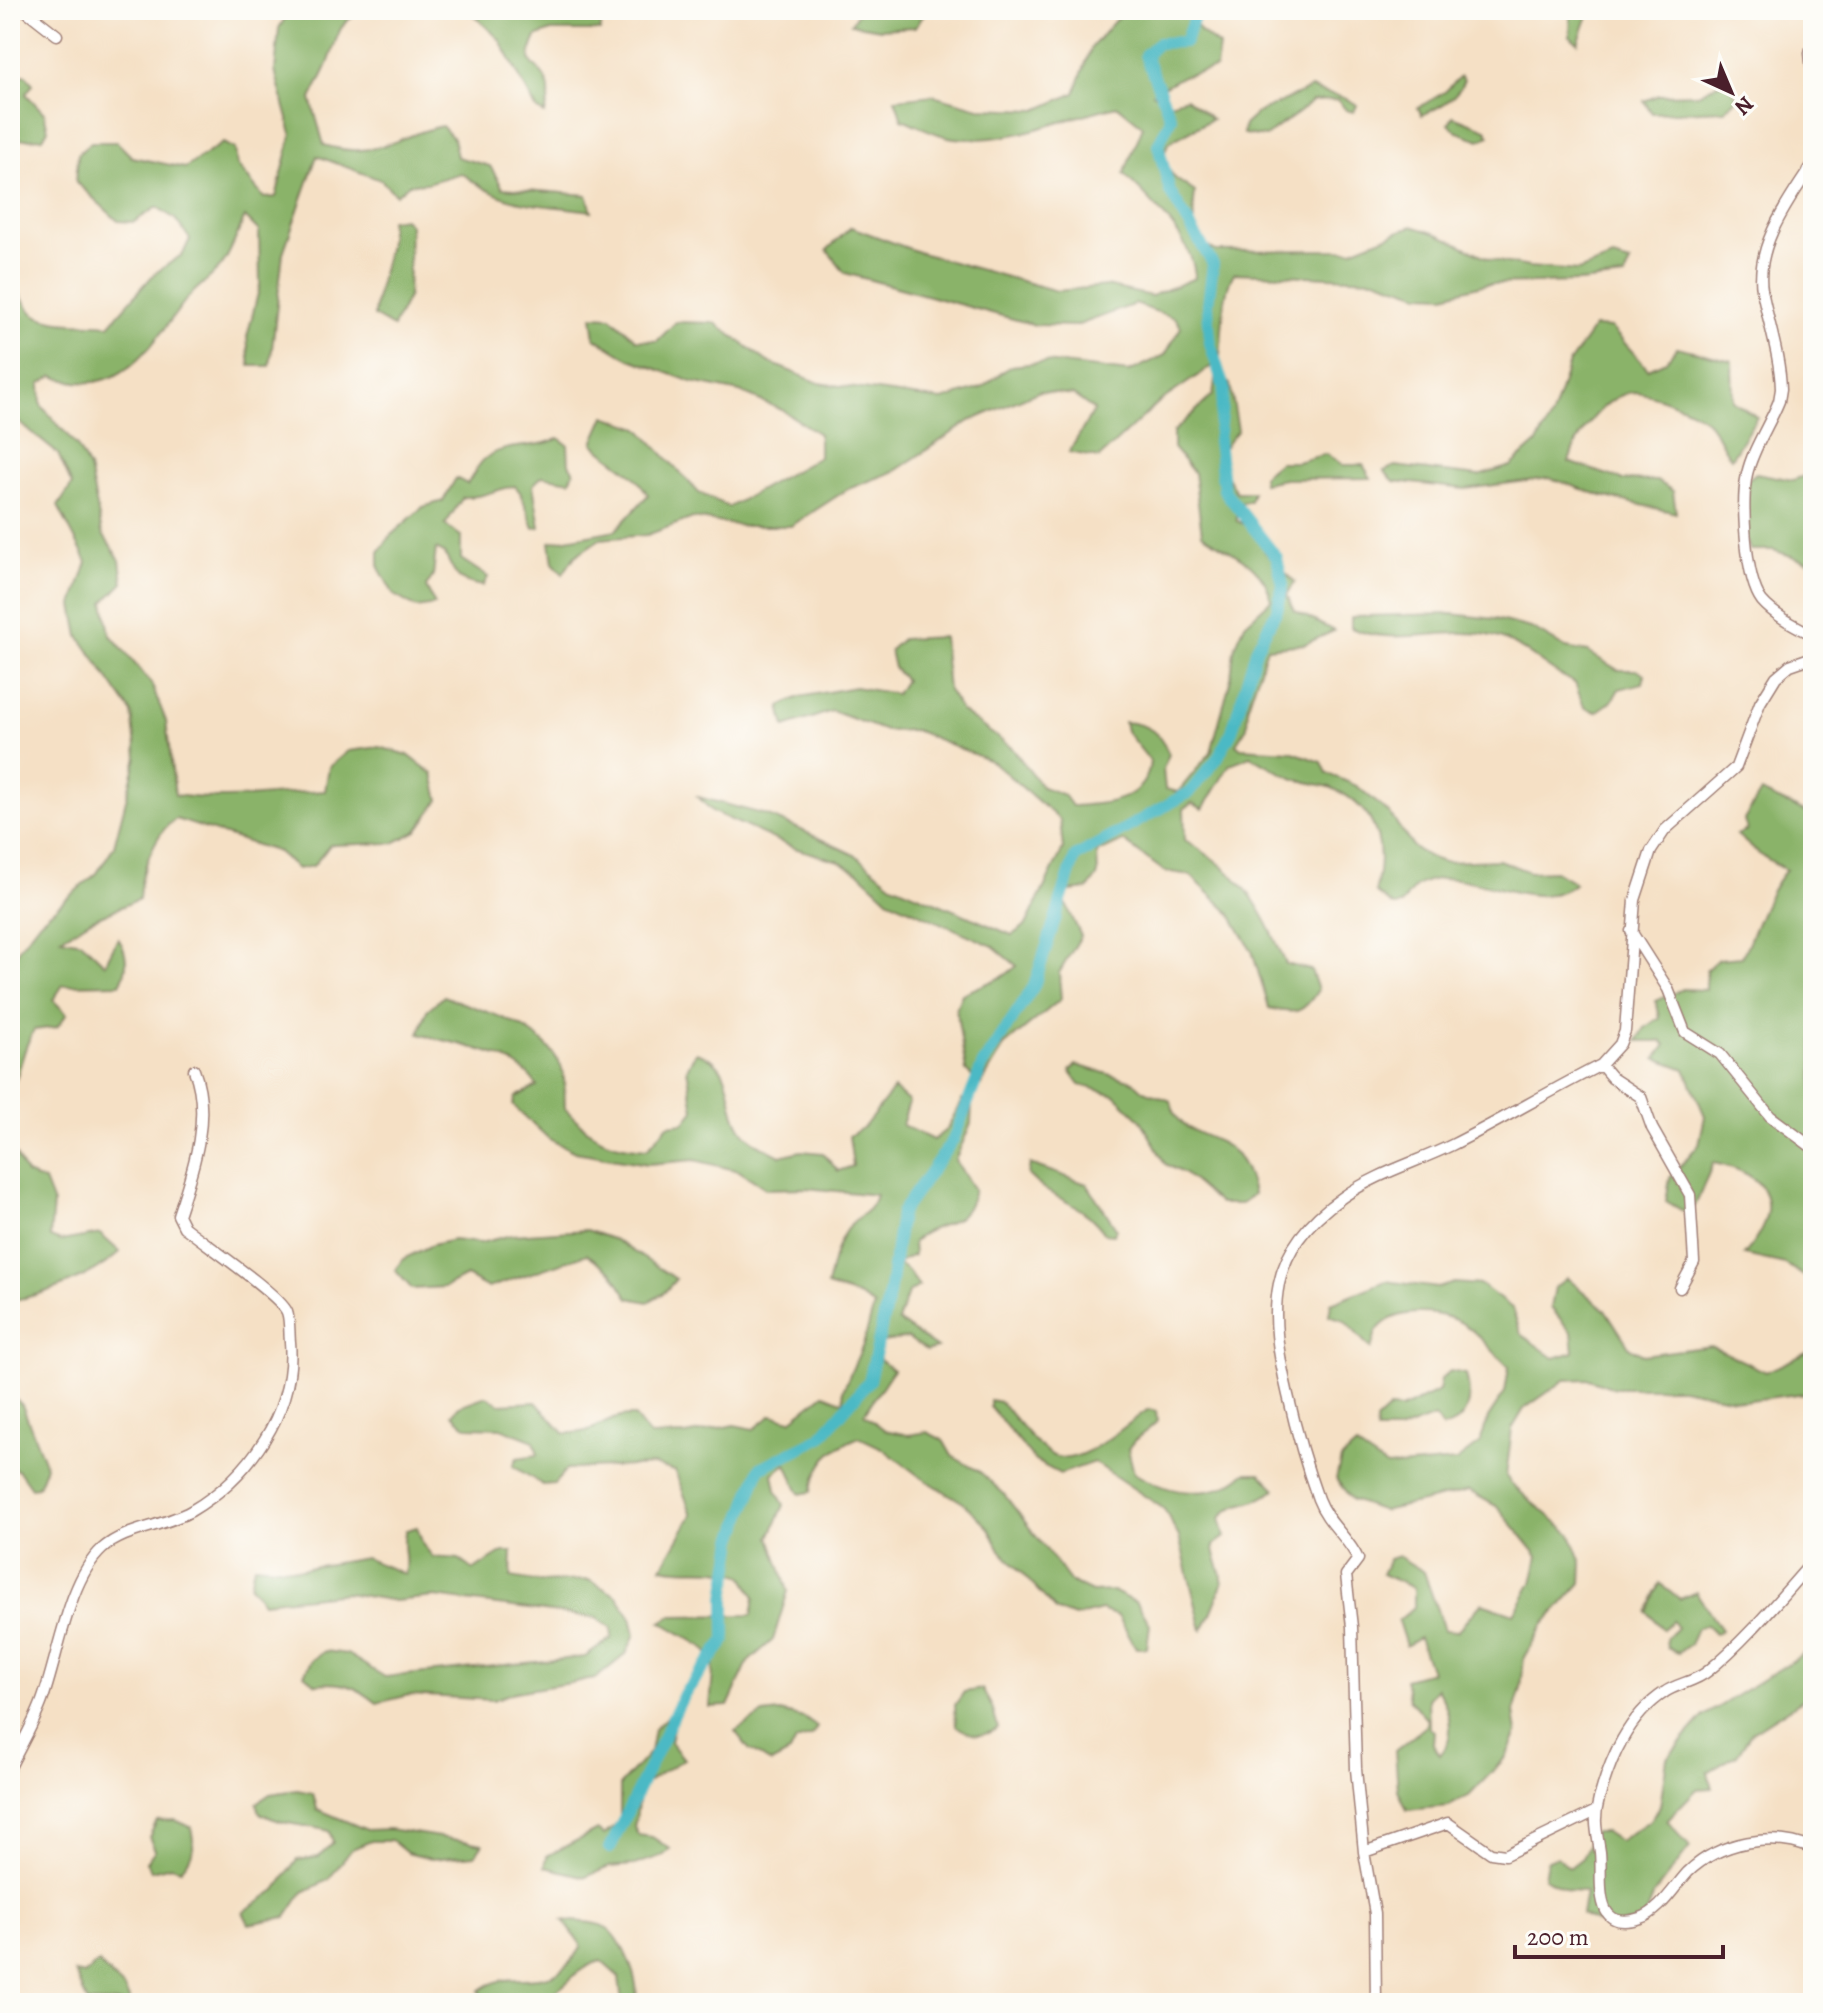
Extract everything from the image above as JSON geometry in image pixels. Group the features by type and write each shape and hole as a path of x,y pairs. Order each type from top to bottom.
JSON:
{"street":[{"path":"25,10 57,35"},
{"path":"1813,40 1810,62 1813,82"},
{"path":"1813,164 1790,200 1763,263 1762,287 1781,389 1779,401 1747,474 1745,506 1752,577 1758,594 1781,617 1813,635"},
{"path":"1376,2003 1375,1914 1364,1852 1346,1575 1358,1559 1324,1512 1294,1421 1275,1340 1274,1311 1281,1271 1302,1234 1345,1196 1384,1172 1452,1145 1601,1065 1620,1044 1625,1031 1631,931 1642,874 1657,841 1736,767 1760,703 1776,677 1790,665 1813,657"},
{"path":"1631,931 1668,989 1685,1032 1720,1054 1770,1116 1813,1148"},
{"path":"1601,1065 1612,1078 1641,1097 1652,1128 1690,1195 1694,1262 1680,1288"},
{"path":"10,1767 41,1703 83,1574 101,1550 120,1537 188,1513 213,1497 240,1471 264,1439 278,1419 288,1392 292,1364 287,1311 266,1289 184,1227 178,1215 200,1126 203,1093 194,1070"},
{"path":"1813,1561 1772,1611 1717,1664 1698,1679 1667,1691 1633,1722 1616,1751 1596,1811 1594,1830 1600,1852 1601,1902 1609,1915 1625,1920 1639,1919 1653,1911 1690,1871 1717,1851 1773,1841 1801,1844 1813,1849"},
{"path":"1364,1852 1448,1823 1491,1853 1505,1855 1557,1827 1578,1821 1596,1811"},
{"path":"1578,1821 1594,1830"}],"green space":[{"path":"290,10 366,10 343,26 311,99 324,145 342,149 372,149 442,126 453,138 457,157 490,166 503,188 587,195 592,211 510,199 495,194 461,173 427,183 409,184 396,195 381,180 317,156 283,253 270,366 250,366 247,337 260,285 259,231 245,217 224,262 189,296 146,352 131,366 97,382 76,382 53,376 40,384 41,405 77,446 89,468 102,533 120,560 123,583 104,602 110,634 151,683 166,721 175,795 230,798 325,791 329,767 348,751 379,747 408,755 433,774 439,800 417,831 394,843 330,845 313,866 297,869 278,852 176,819 155,844 142,878 139,899 91,920 61,938 82,942 105,964 118,938 126,961 120,984 63,985 53,1000 67,1014 57,1027 34,1030 10,1092 10,967 19,948 40,921 97,873 114,846 137,757 132,713 79,636 73,605 87,562 58,506 72,485 58,454 10,415 10,285 30,310 46,319 109,325 154,274 183,254 190,239 175,219 157,207 134,222 118,221 76,182 78,154 91,142 117,142 132,157 185,168 223,143 235,149 237,165 264,198 276,197 292,134 275,71 279,28"},
{"path":"469,10 599,10 603,13 600,31 551,31 536,37 530,55 532,64 543,75 548,86 545,114 537,110 500,40"},
{"path":"859,10 927,10 915,27 880,29 851,24"},
{"path":"1124,10 1186,10 1201,32 1219,46 1216,68 1183,76 1153,93 1166,104 1186,98 1212,119 1168,143 1162,161 1176,179 1195,192 1193,219 1197,234 1216,251 1352,250 1412,226 1440,235 1492,260 1529,267 1578,271 1613,258 1630,263 1624,277 1579,282 1486,284 1445,295 1420,294 1375,279 1234,273 1224,304 1219,361 1158,403 1099,458 1069,452 1094,410 1073,395 1040,391 970,421 895,471 848,489 791,526 742,526 693,518 647,535 600,539 575,556 563,574 553,563 550,542 616,530 648,495 629,472 593,443 605,416 639,428 699,493 729,507 819,457 819,434 782,410 740,392 692,382 630,359 595,338 592,316 611,317 637,340 657,341 676,322 715,323 768,362 819,383 942,400 981,388 1011,366 1046,362 1129,372 1165,355 1181,327 1175,318 1135,304 1076,326 1035,325 845,273 827,250 851,227 921,253 1057,291 1106,286 1151,296 1195,278 1193,263 1179,235 1158,208 1124,174 1143,126 1118,106 1017,134 975,139 948,137 902,119 895,99 933,95 979,108 1037,110 1075,93 1091,48"},
{"path":"1571,10 1590,10 1578,43 1570,36"},
{"path":"26,75 33,84 26,94 44,113 48,129 43,138 10,140 10,76"},
{"path":"1460,76 1464,80 1452,97 1422,115 1418,108 1446,91"},
{"path":"1725,80 1738,98 1725,110 1652,113 1644,101 1659,95 1698,94"},
{"path":"1311,88 1350,101 1357,105 1354,112 1346,110 1338,100 1312,101 1266,137 1243,134 1244,125 1257,113"},
{"path":"1453,116 1486,129 1490,136 1480,140 1457,132 1449,124"},
{"path":"404,218 410,225 408,297 393,327 374,316 389,245 390,220"},
{"path":"1594,327 1611,328 1648,369 1666,361 1677,347 1732,361 1733,401 1757,417 1731,458 1704,418 1685,407 1647,394 1634,392 1623,395 1593,418 1569,462 1623,480 1657,481 1673,491 1676,513 1602,496 1550,478 1465,489 1394,481 1384,471 1395,466 1478,476 1511,466 1537,443 1552,416 1569,363"},
{"path":"1216,372 1230,384 1238,430 1216,457 1236,492 1253,492 1250,501 1235,504 1237,521 1256,529 1265,552 1295,582 1287,595 1295,611 1334,631 1305,644 1267,648 1248,706 1247,727 1236,744 1241,748 1290,751 1322,762 1327,773 1357,786 1389,813 1414,848 1429,857 1443,862 1499,860 1529,872 1555,871 1575,883 1558,893 1539,895 1455,879 1435,879 1417,886 1401,905 1393,906 1375,892 1379,875 1379,845 1376,831 1360,807 1332,788 1290,777 1251,756 1230,764 1203,809 1192,803 1184,809 1185,840 1222,866 1248,892 1286,964 1311,970 1318,990 1308,1004 1292,1012 1269,1008 1252,951 1230,913 1190,875 1164,871 1123,841 1097,853 1098,875 1088,889 1070,891 1063,898 1081,936 1059,973 1061,999 1004,1046 981,1085 966,1071 956,1008 962,994 1004,976 1017,966 993,946 889,900 861,874 839,861 794,848 713,812 698,797 766,815 797,828 857,856 892,884 1012,935 1026,925 1063,849 1060,820 993,762 915,730 886,731 832,711 785,727 780,706 800,697 855,687 896,694 905,680 894,668 890,650 902,639 943,637 948,690 961,711 1012,748 1042,787 1064,795 1072,806 1110,802 1133,793 1147,775 1150,761 1126,731 1124,722 1147,727 1161,740 1169,754 1163,769 1165,789 1178,792 1211,752 1231,678 1234,649 1245,624 1271,600 1268,588 1254,568 1202,534 1194,473 1173,448 1173,432 1213,395"},
{"path":"559,438 568,445 569,464 574,472 570,481 542,476 533,485 540,527 534,528 515,486 463,497 445,525 461,536 461,559 488,577 483,586 460,579 444,553 436,549 433,576 426,587 435,605 417,608 394,595 379,568 379,552 390,536 423,507 443,501 456,478 467,484 480,463 494,453"},
{"path":"1326,454 1343,465 1363,465 1371,478 1285,479 1263,483 1262,476 1279,462 1297,462"},
{"path":"1756,473 1793,480 1813,473 1813,563 1773,550 1750,550 1741,523 1738,487"},
{"path":"1452,614 1495,619 1531,628 1566,648 1588,652 1618,670 1638,670 1645,674 1643,683 1619,689 1612,701 1596,712 1584,707 1575,683 1501,639 1471,633 1384,636 1351,628 1351,618 1359,616"},
{"path":"1761,792 1809,814 1813,811 1813,1282 1785,1264 1744,1255 1764,1223 1767,1209 1766,1196 1749,1176 1713,1163 1696,1204 1688,1214 1666,1201 1670,1178 1699,1144 1705,1116 1685,1069 1656,1058 1666,1045 1661,1041 1637,1041 1645,1028 1660,1017 1656,1001 1683,989 1706,990 1706,970 1718,959 1742,957 1767,900 1786,870 1759,854 1737,835 1747,830 1744,820"},
{"path":"444,996 508,1020 538,1038 562,1069 565,1108 583,1127 601,1139 621,1146 647,1149 668,1125 684,1123 694,1110 687,1069 696,1052 719,1066 725,1076 737,1121 751,1139 780,1156 801,1151 823,1153 838,1171 853,1166 849,1136 864,1127 894,1089 909,1102 902,1125 933,1140 947,1129 962,1100 972,1100 971,1124 955,1160 974,1190 969,1204 956,1219 921,1235 913,1242 914,1255 897,1263 908,1271 919,1286 908,1293 898,1321 937,1348 927,1351 908,1338 876,1343 880,1360 893,1370 864,1414 885,1430 908,1435 927,1432 943,1440 952,1456 980,1472 1003,1493 1071,1582 1092,1592 1113,1591 1137,1603 1150,1624 1147,1648 1136,1648 1118,1616 1101,1610 1075,1617 1057,1611 1000,1550 989,1528 965,1504 919,1476 882,1448 859,1437 826,1458 811,1492 800,1494 786,1464 773,1474 776,1490 784,1505 770,1537 788,1591 773,1640 748,1662 728,1706 710,1707 714,1660 703,1647 661,1622 671,1616 752,1615 755,1597 743,1576 713,1570 662,1567 692,1515 675,1471 654,1465 567,1469 554,1484 543,1485 513,1466 517,1458 538,1455 534,1441 501,1428 467,1427 452,1414 459,1406 486,1396 500,1404 536,1402 564,1433 586,1431 615,1419 634,1416 650,1436 686,1435 734,1425 754,1429 772,1415 791,1420 824,1394 844,1402 843,1390 863,1345 874,1306 860,1297 827,1286 842,1238 851,1224 869,1208 876,1195 806,1188 767,1189 739,1171 695,1160 648,1164 575,1152 549,1139 513,1105 516,1097 537,1086 528,1074 501,1057 419,1034 427,1010"},
{"path":"1076,1065 1133,1081 1144,1091 1171,1101 1183,1124 1233,1152 1246,1171 1253,1194 1241,1204 1220,1204 1185,1174 1165,1164 1141,1120 1115,1095 1080,1085 1070,1071"},
{"path":"10,1144 26,1174 44,1181 53,1204 50,1237 61,1241 100,1234 120,1252 97,1269 68,1283 10,1301"},
{"path":"1030,1164 1087,1184 1116,1228 1114,1235 1105,1234 1087,1214 1038,1184 1028,1175"},
{"path":"587,1230 615,1240 676,1279 664,1293 648,1302 629,1298 612,1272 587,1254 488,1288 466,1276 445,1287 412,1289 395,1270 403,1259 432,1245 453,1240 480,1243 511,1235"},
{"path":"1567,1278 1606,1311 1630,1348 1643,1355 1711,1346 1766,1372 1809,1352 1813,1337 1813,1392 1743,1401 1682,1388 1614,1388 1589,1379 1565,1380 1524,1409 1512,1429 1506,1476 1512,1485 1571,1534 1582,1563 1581,1583 1543,1625 1524,1657 1521,1688 1514,1712 1517,1733 1506,1757 1470,1795 1449,1806 1407,1810 1398,1790 1395,1751 1425,1727 1427,1720 1409,1699 1405,1679 1431,1672 1419,1638 1406,1646 1398,1621 1414,1607 1414,1588 1382,1574 1389,1559 1398,1556 1424,1572 1444,1630 1457,1631 1482,1603 1514,1614 1532,1583 1538,1556 1498,1507 1469,1491 1383,1511 1352,1500 1336,1479 1341,1459 1356,1446 1387,1467 1456,1461 1480,1443 1488,1418 1505,1392 1509,1367 1469,1328 1435,1314 1408,1314 1385,1323 1377,1331 1371,1349 1344,1320 1329,1315 1331,1303 1386,1281 1438,1288 1454,1283 1481,1285 1512,1308 1521,1334 1554,1358 1574,1352 1572,1333 1551,1308 1555,1287","holes":["1437,1688 1448,1713 1450,1731 1446,1747 1440,1755 1433,1744 1434,1731 1429,1728 1428,1698"]},
{"path":"1450,1371 1466,1374 1468,1383 1467,1407 1458,1420 1442,1428 1435,1417 1398,1431 1377,1431 1376,1421 1390,1408 1401,1409 1439,1391 1441,1379"},
{"path":"16,1399 22,1405 46,1466 38,1487 31,1488 19,1471 10,1467 10,1408"},
{"path":"990,1400 1000,1402 1045,1450 1063,1458 1088,1451 1149,1409 1156,1411 1157,1421 1128,1449 1134,1473 1161,1486 1190,1492 1219,1488 1245,1473 1260,1473 1276,1489 1262,1498 1233,1508 1220,1518 1225,1537 1214,1545 1214,1550 1222,1583 1202,1630 1179,1537 1164,1509 1094,1462 1060,1474 1035,1461 990,1407"},
{"path":"417,1527 423,1545 433,1557 459,1559 474,1570 503,1552 512,1552 511,1577 540,1582 589,1580 617,1596 631,1618 635,1634 626,1654 595,1679 515,1692 493,1700 410,1695 377,1703 349,1686 316,1684 304,1674 312,1660 325,1651 347,1654 385,1677 585,1657 612,1638 611,1628 597,1618 435,1597 395,1601 347,1593 263,1602 250,1586 254,1565 301,1569 365,1558 404,1574 404,1535 406,1530"},
{"path":"1660,1583 1680,1599 1696,1592 1721,1630 1715,1634 1706,1625 1697,1628 1690,1644 1678,1653 1667,1648 1666,1638 1677,1628 1672,1621 1663,1629 1647,1612"},
{"path":"1813,1648 1813,1693 1752,1732 1737,1755 1708,1772 1712,1788 1697,1789 1667,1820 1690,1847 1653,1895 1642,1922 1604,1926 1581,1915 1585,1891 1568,1890 1544,1878 1547,1860 1557,1857 1569,1868 1582,1858 1594,1832 1605,1832 1619,1841 1649,1821 1660,1806 1667,1758 1704,1716"},
{"path":"982,1689 992,1707 998,1728 977,1735 956,1726 955,1705 964,1692"},
{"path":"780,1712 804,1718 817,1727 812,1736 796,1741 790,1753 771,1763 749,1749 735,1731 763,1714"},
{"path":"670,1714 676,1714 670,1742 684,1759 641,1788 634,1826 638,1835 652,1837 670,1849 664,1855 634,1865 609,1867 586,1877 545,1867 547,1856 597,1830 604,1835 620,1822 620,1785 650,1752 654,1729"},
{"path":"297,1790 313,1793 317,1809 367,1830 389,1829 483,1844 475,1855 431,1859 407,1853 392,1841 371,1841 352,1849 328,1880 303,1892 286,1917 249,1924 243,1912 276,1890 297,1860 319,1857 333,1842 329,1831 286,1823 260,1813 257,1803 270,1794"},
{"path":"175,1820 191,1827 193,1845 189,1859 181,1869 171,1866 151,1871 146,1862 155,1850 149,1837 157,1821"},
{"path":"563,1920 597,1924 613,1933 625,1951 634,1975 635,2003 622,2003 619,1977 601,1961 583,1969 551,1994 535,2000 491,2003 479,1991 505,1980 545,1977 570,1963 582,1946"},
{"path":"98,1963 123,1987 131,2003 88,2003 75,1973 84,1975"}],"waterway":[{"path":"610,1848 684,1694 725,1641 725,1598 734,1539 760,1468 820,1438 869,1381 889,1295 901,1213 953,1140 983,1064 1034,986 1075,857 1190,792 1217,759 1232,731 1257,647 1277,610 1283,585 1277,558 1224,490 1218,441 1224,388 1210,343 1208,304 1213,264 1170,192 1158,145 1171,118 1145,55 1158,43 1185,42 1195,15 1179,10"}]}
